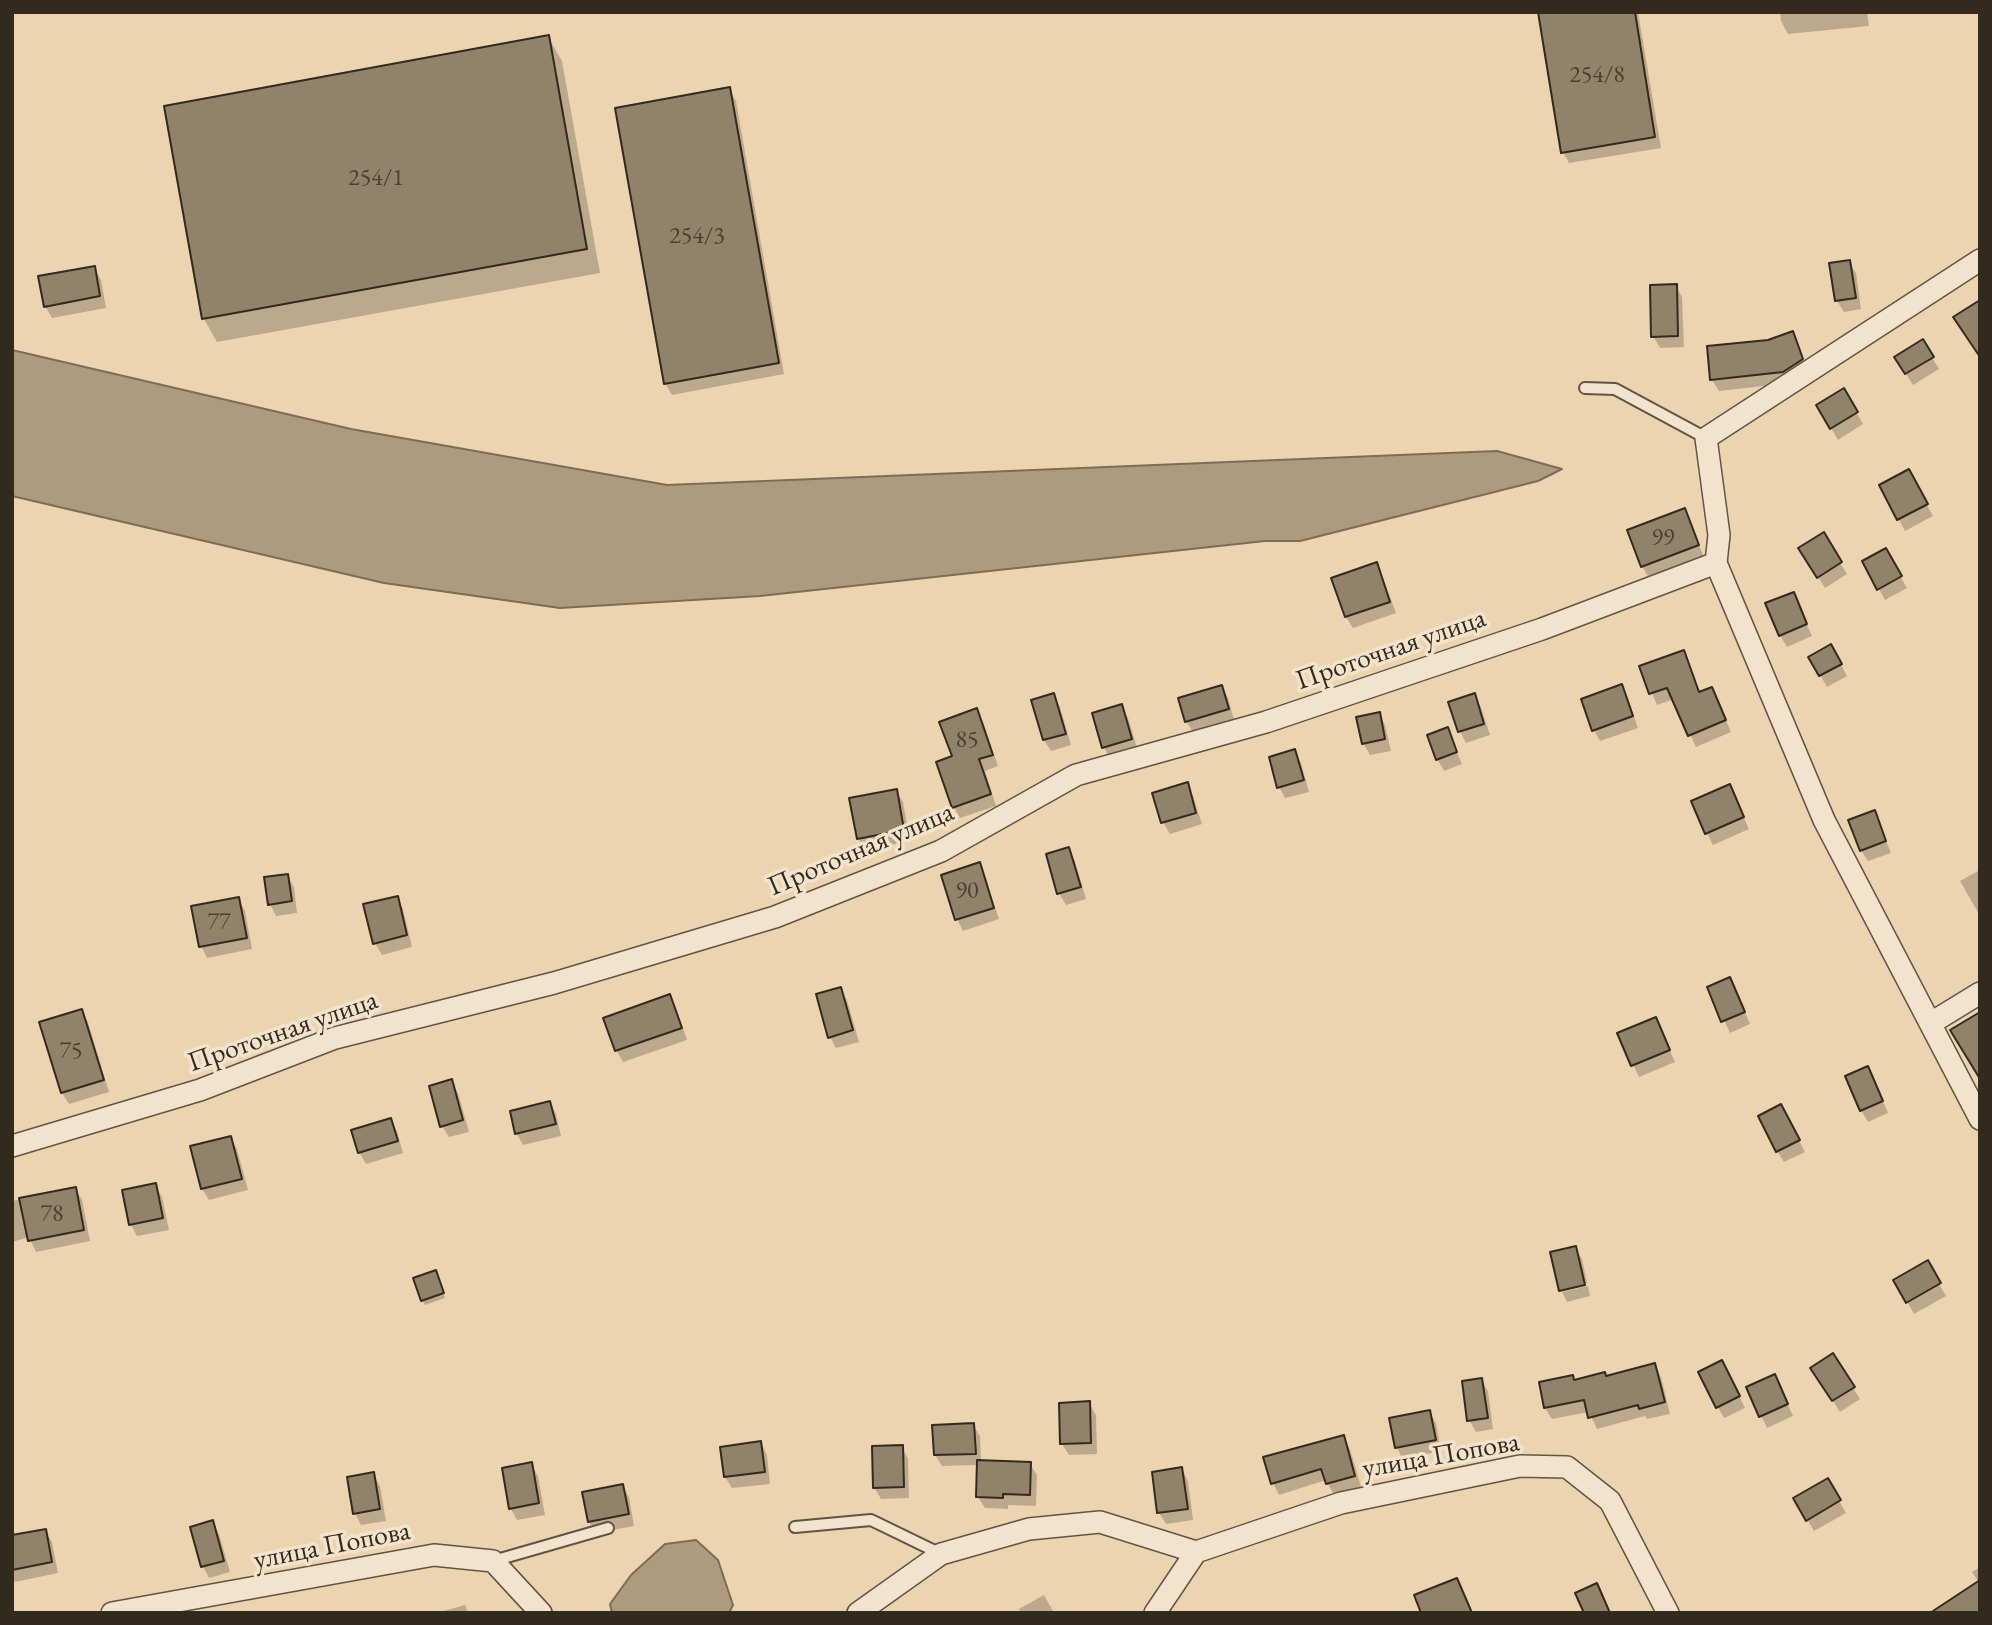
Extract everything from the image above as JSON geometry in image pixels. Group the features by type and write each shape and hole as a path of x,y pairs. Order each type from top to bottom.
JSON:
{"street":[{"path":"1980,260 1706,438 1719,535 1716,563 1824,820 1980,1119"},
{"name":"Проточная улица","path":"12,1146 200,1090 335,1038 554,983 775,918 941,851 1076,775 1266,722 1542,629 1716,563"},
{"path":"1931,1023 1980,993"},
{"name":"улица Попова","path":"1196,1552 1341,1503 1520,1466 1567,1467 1609,1501 1668,1613"},
{"path":"858,1613 941,1554 1029,1529 1100,1522 1196,1552 1155,1613"},
{"name":"улица Попова","path":"112,1613 435,1555 493,1561"},
{"path":"493,1561 541,1613"}],"lane":[{"path":"1585,388 1615,388 1706,438"},
{"path":"795,1527 871,1520 941,1554"},
{"path":"493,1561 608,1528"}],"shaded area":[{"path":"12,350 351,429 667,485 1497,451 1562,469 1538,481 1300,541 1265,541 760,596 560,608 384,583 12,496"},
{"path":"696,1540 718,1560 733,1605 729,1613 612,1613 610,1604 631,1575 665,1544"}],"building":[{"path":"1538,12 1635,12 1655,137 1561,153"},
{"path":"549,35 587,249 202,319 164,106"},
{"path":"730,87 779,363 664,384 615,108"},
{"path":"1850,260 1856,298 1835,301 1829,263"},
{"path":"95,266 100,296 44,307 38,276"},
{"path":"1677,284 1678,336 1651,337 1650,285"},
{"path":"1980,300 1980,357 1953,317"},
{"path":"1793,331 1803,359 1783,372 1710,380 1707,346 1768,340"},
{"path":"1923,339 1934,357 1905,374 1894,357"},
{"path":"1844,388 1858,412 1830,429 1816,405"},
{"path":"1909,469 1928,504 1897,520 1879,485"},
{"path":"1685,508 1699,545 1641,567 1627,530"},
{"path":"1824,532 1842,562 1817,578 1798,548"},
{"path":"1886,548 1902,576 1877,590 1862,561"},
{"path":"1377,562 1390,602 1345,617 1331,578"},
{"path":"1794,592 1807,624 1779,636 1765,603"},
{"path":"1831,644 1842,664 1819,676 1808,657"},
{"path":"1684,650 1699,692 1712,687 1726,720 1688,736 1667,688 1649,694 1639,666"},
{"path":"1622,684 1633,716 1592,731 1581,699"},
{"path":"1222,685 1229,709 1185,722 1178,698"},
{"path":"1054,693 1066,734 1043,740 1031,700"},
{"path":"1475,693 1484,724 1458,732 1448,702"},
{"path":"1122,704 1132,739 1102,748 1092,713"},
{"path":"977,708 993,755 979,759 991,794 952,808 936,762 952,756 939,722"},
{"path":"1380,712 1385,739 1362,744 1356,717"},
{"path":"1448,727 1457,752 1436,760 1427,735"},
{"path":"1295,749 1304,780 1277,788 1269,757"},
{"path":"1188,782 1196,813 1161,823 1152,793"},
{"path":"1730,784 1744,817 1705,834 1691,801"},
{"path":"897,789 904,830 857,839 849,798"},
{"path":"1875,810 1886,841 1860,851 1848,820"},
{"path":"1069,847 1081,887 1057,894 1046,854"},
{"path":"980,862 994,908 955,920 941,875"},
{"path":"288,874 292,901 268,905 264,877"},
{"path":"398,896 407,935 373,944 363,904"},
{"path":"239,897 247,938 199,947 191,906"},
{"path":"1730,977 1745,1012 1721,1022 1707,987"},
{"path":"841,987 853,1030 828,1038 816,994"},
{"path":"670,994 682,1028 615,1051 603,1018"},
{"path":"82,1009 104,1080 61,1093 39,1022"},
{"path":"1980,1012 1980,1079 1950,1030"},
{"path":"1656,1017 1670,1050 1631,1066 1617,1033"},
{"path":"1868,1066 1883,1101 1860,1111 1845,1076"},
{"path":"452,1079 463,1120 440,1127 429,1086"},
{"path":"550,1101 556,1124 515,1134 510,1111"},
{"path":"1781,1104 1800,1140 1776,1152 1758,1116"},
{"path":"391,1118 398,1141 358,1153 351,1130"},
{"path":"231,1136 242,1179 201,1189 190,1146"},
{"path":"156,1183 163,1218 129,1225 122,1190"},
{"path":"76,1187 84,1230 28,1241 19,1198"},
{"path":"1576,1246 1585,1285 1559,1291 1550,1252"},
{"path":"1928,1260 1941,1283 1906,1303 1893,1280"},
{"path":"436,1270 444,1293 421,1301 413,1278"},
{"path":"1833,1353 1855,1387 1832,1401 1810,1368"},
{"path":"1722,1360 1740,1396 1716,1408 1698,1372"},
{"path":"1655,1363 1665,1402 1639,1409 1638,1405 1588,1418 1584,1400 1544,1408 1539,1382 1573,1375 1574,1380 1605,1372 1606,1376"},
{"path":"1775,1374 1788,1404 1759,1417 1746,1387"},
{"path":"1482,1378 1488,1418 1467,1421 1462,1381"},
{"path":"1090,1401 1091,1443 1060,1444 1059,1403"},
{"path":"1430,1410 1436,1440 1395,1448 1389,1418"},
{"path":"974,1423 976,1454 934,1455 932,1425"},
{"path":"1344,1435 1355,1476 1326,1484 1321,1469 1271,1484 1263,1457"},
{"path":"761,1441 765,1472 724,1477 720,1447"},
{"path":"903,1445 904,1487 873,1488 872,1446"},
{"path":"977,1460 1031,1462 1030,1495 976,1497"},
{"path":"532,1462 539,1503 509,1509 502,1468"},
{"path":"1182,1467 1188,1509 1157,1513 1152,1472"},
{"path":"374,1472 380,1509 353,1514 347,1477"},
{"path":"1828,1478 1841,1500 1806,1521 1793,1498"},
{"path":"623,1484 629,1514 588,1522 582,1492"},
{"path":"213,1520 224,1561 201,1567 190,1527"},
{"path":"46,1529 52,1562 12,1570 12,1535"},
{"path":"1457,1578 1472,1613 1421,1613 1414,1595"},
{"path":"1980,1580 1980,1613 1930,1613"},
{"path":"1597,1583 1610,1613 1584,1613 1575,1593"}]}
